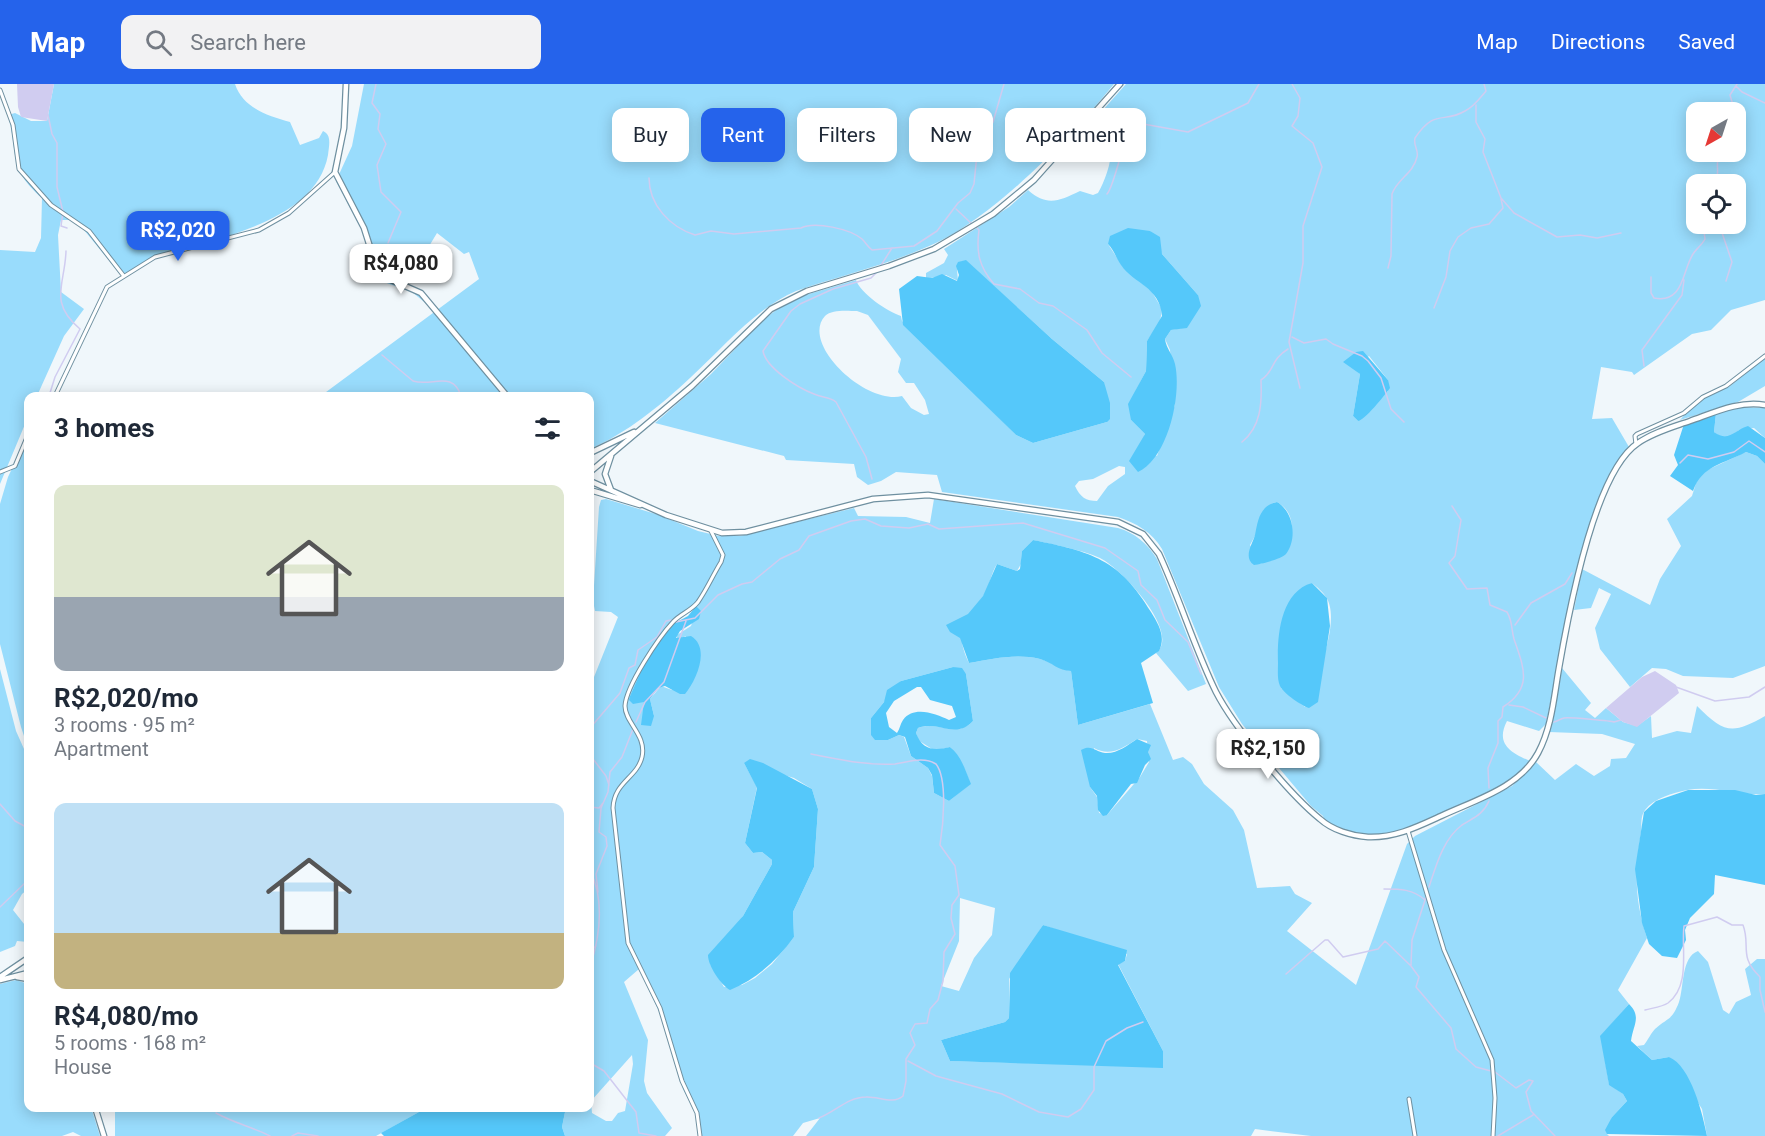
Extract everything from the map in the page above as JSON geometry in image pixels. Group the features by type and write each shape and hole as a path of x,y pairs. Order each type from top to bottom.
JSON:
{"main road":[{"path":"346,84 345,121 335,171 364,228 380,271 388,279 421,293 504,392"},
{"path":"594,469 707,372 749,327 778,304 807,291 890,266 934,249 993,214 1034,180 1120,84"},
{"path":"594,483 711,531 737,533 855,503 915,494 1053,511 1125,524 1143,534 1159,554 1204,665 1224,706 1291,791 1321,820 1348,833 1380,837 1408,831 1510,783 1526,771 1538,753 1547,732 1569,607 1582,557 1610,482 1636,444 1660,431 1731,407 1765,405"},
{"path":"594,451 645,426"},
{"path":"611,490 605,474 613,453"},
{"path":"594,491 646,506"},
{"path":"0,979 24,961"},
{"path":"0,979 24,974"},
{"path":"14,977 24,978"},
{"path":"97,1112 104,1136"}],"street":[{"path":"0,90 13,125 19,170 51,205 89,231 123,275"},
{"path":"57,392 64,373 96,313 104,291 123,275 163,255 259,230 289,213 335,171"},
{"path":"1636,444 1637,434 1684,413 1703,397 1726,386 1765,356"},
{"path":"0,472 16,464 24,445"},
{"path":"700,1136 697,1113 682,1081 660,1008 628,943 623,882 612,813 618,788 635,770 642,757 641,741 626,709 628,695 647,656 673,622 699,601 721,562 723,555 711,531"},
{"path":"1408,831 1444,950 1491,1060 1495,1098 1493,1136"},
{"path":"1410,1099 1415,1136"}],"shaded area":[{"path":"17,84 54,84 47,121 21,117"},
{"path":"54,84 235,84 244,99 257,110 290,122 300,145 319,138 323,131 326,133 329,141 328,155 320,178 304,197 283,212 233,234 159,257 121,275 84,230 71,220 61,220 58,235 61,292 84,309 64,336 39,392 24,392 24,427 0,484 0,250 35,252 41,238 42,198 23,178 19,169 8,115 15,113 31,121 47,121"},
{"path":"364,84 1114,84 1093,108 1005,108 1005,162 1043,162 1009,193 961,229 938,242 904,256 796,291 780,299 740,330 655,409 630,427 594,447 594,392 326,392 479,279 469,252 464,254 437,233 405,286 414,290 428,305 412,292 381,281 371,264 364,234 336,181 352,146"},
{"path":"1126,84 1765,84 1765,300 1731,310 1711,330 1692,334 1634,375 1632,372 1601,367 1592,419 1612,418 1629,447 1616,465 1581,551 1546,724 1539,731 1507,721 1504,729 1504,742 1507,747 1530,761 1509,782 1408,833 1397,836 1375,837 1345,830 1325,822 1323,816 1311,806 1242,724 1219,687 1162,549 1148,533 1137,525 1118,517 942,492 937,475 896,472 881,481 868,485 857,477 854,464 786,460 784,456 655,423 711,374 762,321 780,307 799,297 856,280 863,291 875,301 901,316 902,321 1016,435 1033,443 1107,422 1104,382 1052,339 966,261 962,261 957,270 958,281 946,275 926,279 926,273 944,263 948,255 944,249 1009,207 1028,190 1041,199 1053,201 1080,191 1093,195 1098,193 1110,162 1146,162 1146,108 1105,108","holes":["1143,231 1150,231 1162,254 1198,295 1187,327 1171,330 1165,339 1170,350 1175,405 1157,456 1141,444 1145,434 1131,420 1136,390 1146,371 1147,341 1160,322 1162,309 1152,292 1123,267 1108,244","836,311 857,311 868,315 901,359 898,372 906,383 914,383 925,400 929,414 924,415 911,408 902,396 887,396 871,391 855,382 840,370 829,356 821,341 820,328 825,316","1369,356 1388,380 1388,391 1358,421 1353,416 1360,374 1354,368","1119,466 1125,467 1125,474 1108,486 1097,501 1081,496 1075,486 1079,481 1093,479","1277,502 1288,512 1292,533 1285,554 1260,564 1250,545 1273,503","1312,583 1325,595 1330,608 1331,621 1325,652 1305,707 1281,688 1301,590"]},
{"path":"1128,228 1150,231 1160,237 1162,254 1198,295 1201,306 1187,328 1171,330 1165,339 1175,364 1177,377 1174,408 1165,440 1148,465 1138,472 1129,461 1145,434 1131,420 1128,404 1146,371 1147,341 1162,316 1157,298 1126,271 1108,244 1110,236"},
{"path":"966,260 1052,339 1104,382 1110,403 1110,419 1107,422 1033,443 1016,435 903,325 899,289 917,276 932,278 942,274 957,281 959,275 956,266 958,262"},
{"path":"1363,351 1388,380 1390,388 1379,402 1358,421 1353,416 1360,374 1343,362 1356,352"},
{"path":"1765,358 1765,386 1738,402 1680,420 1696,402 1730,386"},
{"path":"1742,407 1765,408 1765,438 1754,428 1739,430 1730,437 1719,436 1714,432 1716,413"},
{"path":"1716,413 1714,432 1719,435 1728,436 1748,426 1765,438 1765,464 1757,456 1746,452 1708,470 1697,482 1693,491 1670,476 1678,465 1674,455 1684,424"},
{"path":"24,443 24,736 0,644 0,504 8,477"},
{"path":"1746,452 1757,456 1765,464 1765,666 1733,678 1683,676 1666,669 1652,668 1630,687 1600,649 1595,628 1611,594 1599,588 1591,608 1574,610 1582,569 1650,605 1660,579 1681,546 1667,519 1692,496 1697,480 1705,471"},
{"path":"606,499 659,515 698,531 719,536 740,536 854,508 858,516 906,517 930,523 934,499 1118,528 1135,536 1145,543 1157,559 1206,684 1188,691 1156,653 1162,644 1161,631 1155,617 1134,587 1110,564 1084,552 1033,540 1022,551 1021,564 1017,571 997,564 984,595 967,619 962,642 969,663 1004,657 1031,657 1071,671 1078,725 1150,704 1173,760 1183,757 1192,764 1204,784 1233,810 1244,830 1257,888 1290,886 1295,894 1312,903 1287,931 1356,985 1407,844 1415,836 1512,786 1536,762 1555,780 1576,764 1594,776 1610,766 1611,759 1626,758 1635,744 1602,734 1549,732 1562,668 1591,703 1585,710 1595,718 1606,708 1623,722 1637,726 1651,716 1652,738 1677,731 1691,733 1697,706 1714,722 1729,728 1744,726 1765,716 1765,794 1706,789 1687,790 1659,799 1643,813 1637,885 1647,938 1618,990 1629,1004 1601,1036 1609,1084 1623,1094 1627,1101 1612,1117 1607,1134 1609,1136 1311,1136 1255,1129 1251,1136 806,1136 820,1118 803,1123 793,1136 698,1136 696,1114 683,1089 664,1022 639,969 624,982 648,1040 644,1081 647,1093 672,1128 665,1136 565,1136 562,1127 565,1112 592,1112 606,1121 612,1121 618,1113 625,1111 633,1064 632,1055 594,1098 594,677 618,617 611,612 595,611 594,606 601,500","holes":["697,607 691,626 677,635 677,640 686,636 672,690 661,686 650,699 654,716 644,702 630,696 643,668 673,624","953,667 966,674 973,721 960,729 925,726 918,728 916,733 918,740 935,751 950,747 967,774 970,784 949,801 934,793 932,776 928,768 911,756 904,737 899,735 888,740 872,722 871,718 901,681","1137,739 1147,741 1149,762 1140,777 1107,815 1099,813 1097,797 1090,787 1094,748 1106,752 1116,750","744,763 794,778 812,789 818,809 814,867 793,912 794,937 772,964 755,978 742,985 724,987 710,964 743,916 772,864 772,860 762,852 753,853 745,843 757,787","960,898 995,908 992,935 974,958 959,991 941,986 959,941","1043,925 1127,954 1125,961 1118,964 1163,1051 1163,1067 950,1061 941,1040 1005,1022 1009,1018 1009,979"]},
{"path":"1277,502 1287,512 1292,525 1290,548 1280,558 1254,565 1249,555 1259,519 1266,507"},
{"path":"1033,540 1072,549 1102,561 1115,569 1139,594 1157,622 1162,636 1159,651 1141,663 1153,703 1078,725 1071,671 1062,670 1048,662 1031,657 1005,657 969,663 960,638 950,632 946,625 968,614 983,596 997,564 1017,571 1020,569 1022,551"},
{"path":"1312,583 1327,598 1330,626 1318,702 1309,708 1285,693 1280,686 1278,641 1287,605 1301,588"},
{"path":"696,606 701,611 699,619 680,631 676,638 691,636 697,641 701,656 697,673 685,694 680,694 665,686 658,688 650,699 654,716 651,726 641,725 644,702 633,704 629,700 646,660 673,624 688,616"},
{"path":"953,667 962,668 966,674 973,721 960,729 925,726 918,728 916,733 922,743 929,748 950,747 963,764 971,784 949,801 934,793 932,775 928,768 911,756 905,737 899,735 888,740 875,740 871,735 871,718 884,702 887,690 901,681","holes":["917,687 921,687 930,700 952,706 956,717 949,720 925,712 913,713 903,720 897,733 889,727 886,713 894,701"]},
{"path":"0,669 16,731 24,749 24,892 13,910 24,924 24,942 17,941 15,946 0,952"},
{"path":"1655,671 1676,685 1679,693 1637,727 1623,722 1606,708 1642,677"},
{"path":"1137,739 1151,745 1148,752 1151,759 1145,765 1137,783 1131,784 1107,815 1103,816 1098,810 1097,796 1090,787 1081,750 1091,748 1105,753 1114,752"},
{"path":"750,759 763,763 812,789 818,809 814,867 793,912 794,937 766,968 740,986 730,990 716,975 708,955 743,916 772,864 772,860 762,852 753,853 745,843 757,788 744,763"},
{"path":"1688,790 1735,790 1756,795 1765,794 1765,885 1715,875 1714,894 1690,918 1685,930 1686,940 1677,958 1662,956 1649,944 1642,923 1635,869 1644,812 1656,801"},
{"path":"1043,925 1127,950 1125,961 1118,965 1163,1051 1163,1068 950,1061 941,1040 1005,1022 1009,1018 1010,973"},
{"path":"1698,951 1708,962 1723,1010 1729,1014 1736,1002 1751,995 1745,969 1757,959 1765,959 1765,1136 1707,1136 1702,1109 1669,1057 1652,1060 1637,1046 1644,1045 1655,1029 1674,1013 1681,996 1686,966 1693,954"},
{"path":"16,980 24,983 24,1112 93,1112 100,1136 81,1136 73,1132 62,1136 0,1136 0,984"},
{"path":"1629,1004 1636,1017 1631,1041 1652,1060 1669,1057 1684,1070 1695,1092 1707,1136 1607,1134 1605,1130 1612,1117 1627,1101 1623,1094 1609,1085 1600,1036"},
{"path":"115,1112 419,1112 376,1136 115,1136"},
{"path":"419,1112 565,1112 562,1127 565,1136 384,1136 381,1133"}],"waterway":[{"path":"376,84 372,103 380,114 378,129 386,144 377,165 381,192 401,212 388,243"},
{"path":"649,178 653,197 663,214 677,227 695,235 711,231 734,234 815,225 841,229 857,235 872,250 914,246 937,231 958,203 970,193 974,184 978,144 993,122 1004,84"},
{"path":"1107,194 1132,122 1188,132 1248,103 1259,84"},
{"path":"1292,84 1300,98 1298,116 1292,126 1313,143 1322,167 1303,226 1303,263 1289,342 1300,388"},
{"path":"1388,268 1391,256 1392,194 1397,184 1415,163 1417,155 1415,138 1428,123 1457,115 1471,107 1486,91 1484,84"},
{"path":"1732,102 1730,95 1737,84"},
{"path":"1736,86 1742,92 1765,103"},
{"path":"1476,105 1476,122 1485,139 1483,152 1501,198 1514,213 1557,237 1580,235 1597,238 1621,233"},
{"path":"48,115 52,134 57,143 57,187 63,212 61,226 67,228"},
{"path":"1717,174 1718,162"},
{"path":"1434,308 1446,277 1450,251 1458,237 1471,228 1489,224 1503,208 1501,199"},
{"path":"956,209 972,224"},
{"path":"976,227 979,230 980,259 994,284 1020,289 1039,303 1053,306 1087,330 1102,353 1131,377"},
{"path":"1651,277 1651,293 1654,298 1664,299 1671,296 1681,285 1689,261 1705,239 1704,234"},
{"path":"1722,234 1732,262 1726,281"},
{"path":"880,267 892,248"},
{"path":"50,392 55,377 80,329 70,319 61,301 66,251"},
{"path":"872,479 866,457 836,402 807,391 792,382 770,364 763,351 791,311 800,304 833,289 871,278 878,271"},
{"path":"1644,366 1642,350 1682,295 1684,280"},
{"path":"1292,337 1304,343 1326,339 1362,356 1381,378 1391,409 1404,422"},
{"path":"1242,442 1257,422 1261,380 1269,373 1278,357 1288,349"},
{"path":"382,355 413,381 447,381 453,384 459,392"},
{"path":"1680,463 1688,455 1708,459 1734,452 1749,441 1765,452"},
{"path":"1452,506 1461,520 1455,556 1449,563 1467,589 1487,588 1490,605 1507,612 1523,668 1524,677 1519,692 1503,707 1502,717 1498,721 1498,743 1488,768 1489,788"},
{"path":"676,622 695,618 718,595 752,582 780,559 799,550 809,536 851,521 865,519 881,526 909,528 928,524 939,529 1023,523 1105,548 1138,571 1141,585 1157,600 1165,620 1188,642 1201,674"},
{"path":"1515,625 1531,603 1565,584 1572,573"},
{"path":"594,723 620,693 629,668 635,665 638,650 657,637 666,621 671,620"},
{"path":"636,722 645,702 664,682 686,621"},
{"path":"1676,687 1715,701 1749,697 1765,687"},
{"path":"1509,705 1523,707 1546,718"},
{"path":"1554,722 1563,718 1614,722 1621,720"},
{"path":"598,892 596,874 607,846 606,837 599,832 601,808 608,792 610,772 622,757 633,729"},
{"path":"811,754 874,764 921,760 936,764 940,771 943,791 940,845 955,866 959,895 952,905 951,918 955,934 944,952 943,981 938,1000 930,1009 927,1023 915,1024 910,1033 915,1045 906,1059 903,1096 895,1100 859,1098 819,1118"},
{"path":"594,760 606,776 609,785"},
{"path":"1429,887 1441,853 1450,838 1462,825 1481,813 1489,801"},
{"path":"594,807 599,808 603,803"},
{"path":"0,804 15,821 24,826"},
{"path":"594,880 599,906 594,951"},
{"path":"0,907 24,884"},
{"path":"1384,889 1411,892 1425,900"},
{"path":"1411,965 1412,940 1426,897"},
{"path":"1645,1010 1668,1003 1680,987 1684,967 1684,926 1717,917 1732,925 1743,925 1747,957 1753,970 1760,977 1760,990 1765,1012"},
{"path":"1286,974 1325,940 1328,940 1343,957 1378,949 1385,941 1419,977 1416,987 1451,1028 1456,1049 1476,1067 1491,1071"},
{"path":"908,1061 936,1076 1002,1094 1039,1112 1068,1117 1081,1109 1094,1090 1094,1067 1106,1041 1127,1028 1143,1022"},
{"path":"594,1065 604,1071 636,1112 639,1133 656,1136"},
{"path":"1495,1072 1516,1088 1529,1080 1533,1081 1526,1092 1531,1111 1555,1136"},
{"path":"216,1113 270,1136"},
{"path":"1498,1136 1533,1115"},
{"path":"292,1136 298,1133 318,1136"}]}
